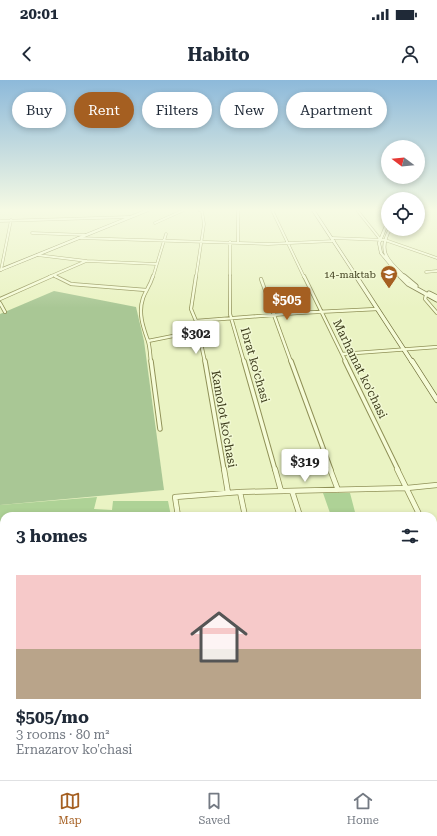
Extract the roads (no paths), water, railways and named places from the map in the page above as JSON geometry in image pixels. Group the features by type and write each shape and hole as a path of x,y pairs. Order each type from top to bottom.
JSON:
{"street":[{"path":"0,270 6,243"},
{"path":"0,270 67,243"},
{"path":"160,430 148,341 145,336 140,306 146,290 150,287 163,243"},
{"name":"Kamolot ko'chasi","path":"201,243 192,309 198,331 228,493"},
{"name":"Ibrat ko'chasi","path":"230,243 230,314 233,318 281,491"},
{"path":"255,243 288,244 300,243"},
{"path":"335,243 437,400"},
{"path":"379,243 379,251 408,284 437,300"},
{"path":"384,243 383,246 385,252 400,271 412,283 437,297"},
{"path":"393,243 437,258"},
{"name":"Marhamat ko'chasi","path":"288,244 418,512"},
{"path":"37,255 87,261 157,264"},
{"path":"0,299 87,261"},
{"path":"426,272 437,271"},
{"path":"55,276 71,284 146,290"},
{"path":"262,279 338,490"},
{"path":"433,295 437,292"},
{"path":"426,295 425,299 437,313"},
{"path":"0,303 3,311"},
{"path":"196,321 377,308"},
{"path":"148,341 198,331"},
{"path":"342,354 437,347"},
{"path":"177,512 174,496 240,492 407,488 437,485"},
{"path":"292,491 299,512"},
{"path":"240,492 244,512"}],"place":[{"name":"14-maktab","path":"389,289"}]}
